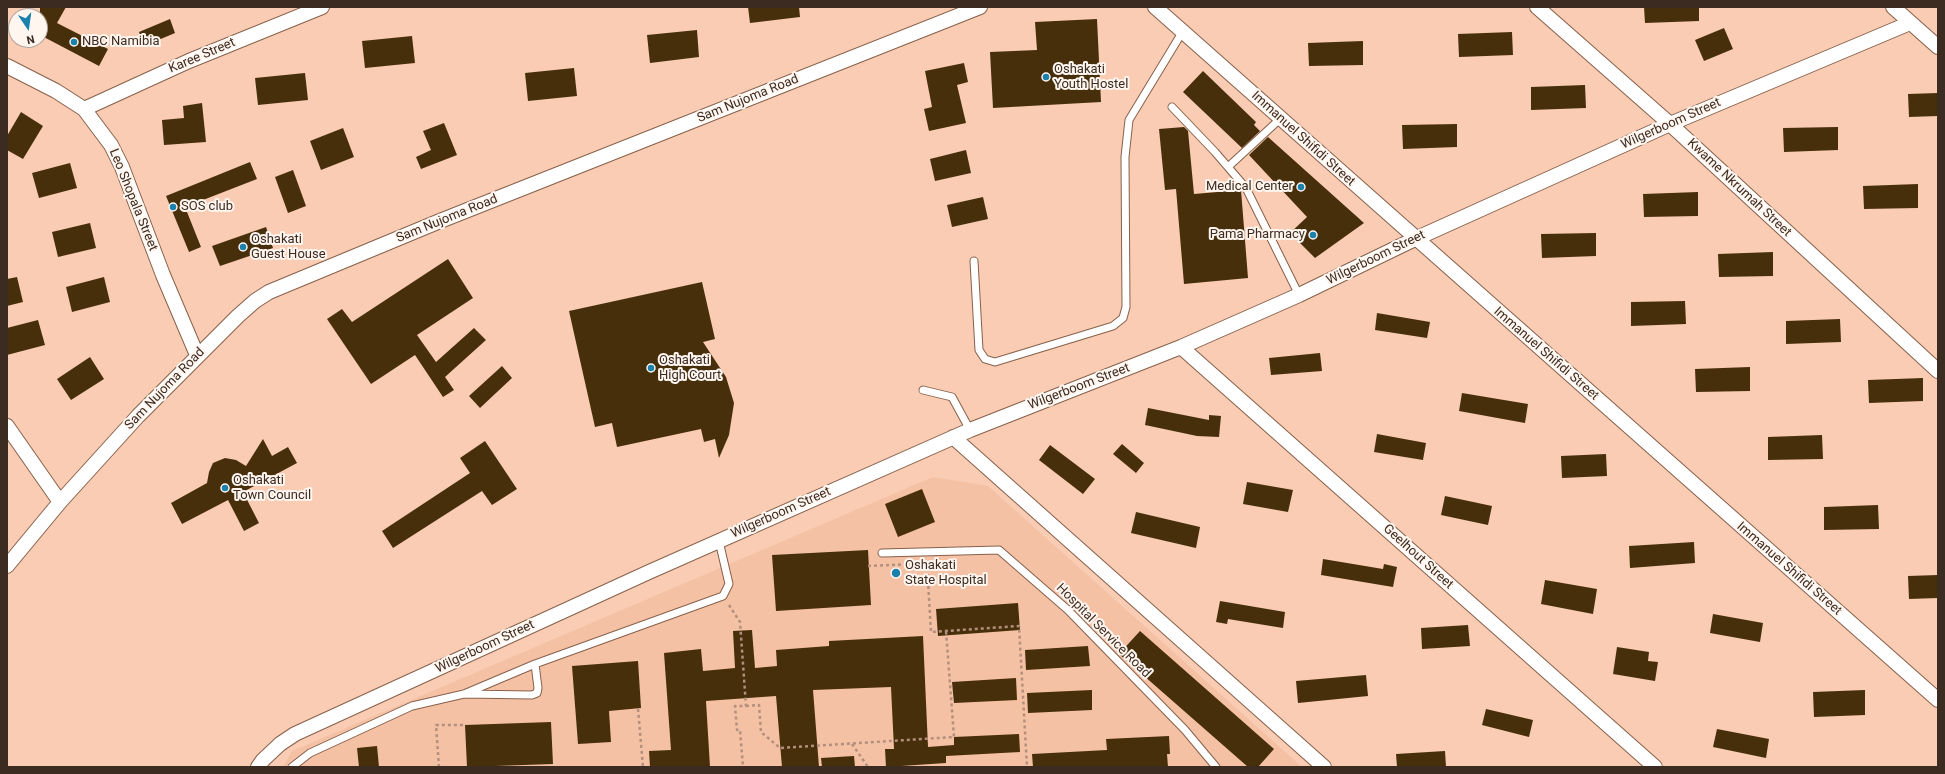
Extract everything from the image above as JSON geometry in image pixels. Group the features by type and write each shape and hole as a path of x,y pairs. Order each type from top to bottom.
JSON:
{"street":[{"name":"Karee Street","path":"84,109 189,61 322,7"},
{"name":"Sam Nujoma Road","path":"7,566 60,502 138,416 197,355 255,301 282,286 980,7"},
{"name":"Immanuel Shifidi Street","path":"1155,7 1415,239 1938,700"},
{"name":"Kwame Nkrumah Street","path":"1537,7 1670,124 1938,371"},
{"path":"1892,7 1938,47"},
{"name":"Wilgerboom Street","path":"258,767 262,760 280,744 296,734 719,540 953,437 1181,347 1299,295 1415,239 1670,124 1910,22"},
{"name":"Leo Shopala Street","path":"7,66 56,91 84,109 111,145 122,168 163,275 197,355"},
{"name":"Geelhout Street","path":"1181,347 1655,767"},
{"path":"7,426 60,502"},
{"path":"953,437 1324,767"}],"lane":[{"path":"974,261 979,350 985,359 995,362 1113,326 1123,318 1126,307 1125,158 1129,120 1183,31"},
{"path":"1172,107 1246,188 1299,295"},
{"path":"1228,167 1280,119"},
{"path":"923,390 952,397 970,430"},
{"path":"292,767 310,753 412,706 464,694 535,664 723,596 729,584 719,540"},
{"name":"Hospital Service Road","path":"882,553 999,550 1068,610 1185,730 1216,767"},
{"path":"464,694 532,695 537,693 538,688 535,664"}],"path":[{"path":"868,566 927,564 931,632 1019,626 1027,767"},
{"path":"723,596 740,622 746,706"},
{"path":"743,767 740,730 737,730 736,706 759,705 761,732 780,748 954,738 946,631"},
{"path":"638,708 643,767"},
{"path":"439,767 436,725 466,725"},
{"path":"852,744 868,767"}],"shaded area":[{"name":"Oshakati State Hospital","path":"933,477 988,486 1302,767 283,767 292,751"}],"building":[{"name":"NBC Namibia","path":"66,7 57,23 108,49 99,66 48,39 48,8 40,8"},
{"path":"748,7 799,7 800,17 750,23"},
{"path":"1644,7 1699,7 1699,21 1645,23"},
{"path":"170,19 175,33 144,46 139,32"},
{"name":"Oshakati Youth Hostel","path":"1097,19 1101,102 993,108 990,52 1037,50 1035,22"},
{"path":"1724,28 1733,49 1704,61 1695,40"},
{"path":"697,30 699,57 650,63 647,35"},
{"path":"1512,32 1513,55 1459,57 1458,34"},
{"path":"412,36 415,63 365,68 362,41"},
{"path":"1363,41 1363,65 1309,66 1308,43"},
{"path":"964,63 968,82 957,85 966,123 929,131 924,109 932,107 925,71"},
{"path":"574,68 577,96 528,101 525,73"},
{"path":"1203,71 1256,122 1254,125 1260,131 1242,148 1183,92"},
{"path":"305,73 308,100 258,105 255,78"},
{"path":"1585,85 1586,108 1531,110 1531,87"},
{"path":"1938,93 1938,116 1909,117 1908,94"},
{"path":"202,103 206,142 164,145 162,120 184,118 183,106"},
{"path":"21,112 43,126 23,159 7,150 7,136"},
{"path":"444,123 457,155 421,169 416,157 431,150 423,131"},
{"path":"1457,124 1457,147 1403,149 1402,125"},
{"path":"1184,127 1188,131 1194,194 1241,190 1248,278 1184,284 1176,189 1165,190 1159,129"},
{"path":"1838,127 1838,150 1784,152 1783,128"},
{"path":"343,128 354,157 321,170 310,141"},
{"name":"Medical Center","path":"1268,137 1364,223 1315,258 1290,233 1307,217 1249,155"},
{"path":"966,150 971,173 935,181 930,159"},
{"path":"250,162 257,179 185,207 201,247 189,252 166,196"},
{"path":"70,163 77,188 39,198 32,173"},
{"path":"293,170 306,206 288,213 275,177"},
{"path":"1918,184 1918,208 1864,209 1863,186"},
{"path":"1698,192 1698,216 1644,217 1643,194"},
{"path":"983,197 988,219 952,227 947,205"},
{"path":"90,223 96,248 58,257 52,232"},
{"name":"Oshakati Guest House","path":"266,227 273,248 220,266 212,246"},
{"path":"1596,233 1596,256 1542,258 1541,234"},
{"path":"1773,252 1773,276 1719,277 1718,254"},
{"path":"448,259 473,298 417,335 436,362 474,328 486,340 445,377 454,390 443,397 415,355 371,384 327,319 342,309 352,322"},
{"path":"17,277 23,302 7,306 7,279"},
{"path":"104,277 110,302 72,312 66,287"},
{"name":"Oshakati High Court","path":"702,282 715,339 703,342 726,377 734,403 729,435 719,458 715,439 704,442 701,429 617,447 612,423 595,427 569,311"},
{"path":"1685,301 1686,324 1631,326 1631,302"},
{"path":"1377,313 1430,322 1427,338 1375,330"},
{"path":"1840,319 1841,342 1786,344 1786,321"},
{"path":"38,320 45,345 7,355 7,328"},
{"path":"1320,353 1322,371 1271,375 1269,358"},
{"path":"90,357 104,379 71,400 57,379"},
{"path":"502,366 512,378 480,408 469,396"},
{"path":"1750,367 1750,391 1696,392 1695,369"},
{"path":"1923,378 1923,401 1869,403 1868,380"},
{"path":"1462,393 1528,404 1525,423 1459,411"},
{"path":"1148,408 1209,420 1209,415 1221,416 1219,437 1197,436 1145,425"},
{"path":"1377,434 1426,443 1423,460 1374,452"},
{"path":"1822,435 1823,459 1768,460 1768,437"},
{"name":"Oshakati Town Council","path":"263,439 272,456 288,447 297,463 243,492 259,523 244,531 228,500 182,524 171,503 207,483 209,472 213,463 225,458 236,460 246,466"},
{"path":"485,441 517,489 492,505 482,491 393,548 382,531 470,473 460,458"},
{"path":"1122,444 1144,463 1136,473 1113,454"},
{"path":"1050,445 1095,479 1083,494 1039,460"},
{"path":"1606,454 1607,476 1562,478 1561,456"},
{"path":"1247,482 1293,490 1288,512 1243,504"},
{"path":"922,489 935,522 898,537 885,504"},
{"path":"1445,496 1492,506 1488,525 1441,515"},
{"path":"1878,505 1879,529 1824,530 1824,507"},
{"path":"1136,512 1200,527 1196,548 1131,533"},
{"path":"1694,542 1695,563 1630,568 1629,546"},
{"path":"868,550 871,605 776,611 772,555"},
{"path":"1323,559 1383,569 1384,564 1397,567 1393,587 1321,575"},
{"path":"1938,575 1938,598 1909,599 1908,576"},
{"path":"1545,580 1597,589 1593,614 1541,604"},
{"path":"1220,601 1285,612 1283,628 1228,619 1227,624 1216,622"},
{"path":"1018,603 1020,630 938,636 936,609"},
{"path":"1713,614 1763,623 1760,642 1710,633"},
{"path":"1468,625 1470,646 1422,649 1421,628"},
{"path":"752,630 755,668 777,666 776,650 829,646 829,641 923,636 928,747 954,745 954,737 1019,734 1020,752 946,756 946,763 886,767 885,749 894,749 891,687 813,690 819,767 782,767 776,696 706,701 710,767 650,767 649,751 671,750 664,653 701,649 703,671 735,668 733,631"},
{"path":"1140,631 1274,749 1258,767 1248,767 1119,654"},
{"path":"1088,646 1090,666 1026,670 1025,650"},
{"path":"1617,647 1649,652 1648,661 1658,662 1655,681 1613,674"},
{"path":"638,661 641,708 609,711 611,742 578,744 572,666"},
{"path":"1366,675 1368,696 1298,703 1296,681"},
{"path":"1016,678 1017,700 954,703 952,682"},
{"path":"1092,690 1092,710 1028,713 1027,693"},
{"path":"1865,690 1865,715 1814,717 1813,692"},
{"path":"1486,709 1533,720 1529,737 1482,725"},
{"path":"551,722 553,764 467,767 465,725"},
{"path":"1717,729 1769,739 1766,758 1713,747"},
{"path":"1169,736 1170,754 1167,754 1168,767 1033,767 1032,754 1107,750 1106,739"},
{"path":"377,746 379,767 359,767 357,748"},
{"path":"1445,751 1446,767 1397,767 1396,754"},
{"path":"854,756 855,767 822,767 821,758"}],"place":[{"name":"NBC Namibia","path":"74,42"},
{"name":"Oshakati Youth Hostel","path":"1046,77"},
{"name":"Medical Center","path":"1301,187"},
{"name":"SOS club","path":"173,207"},
{"name":"Pama Pharmacy","path":"1313,235"},
{"name":"Oshakati Guest House","path":"243,247"},
{"name":"Oshakati High Court","path":"651,368"},
{"name":"Oshakati Town Council","path":"225,488"},
{"name":"Oshakati State Hospital","path":"896,573"}]}
